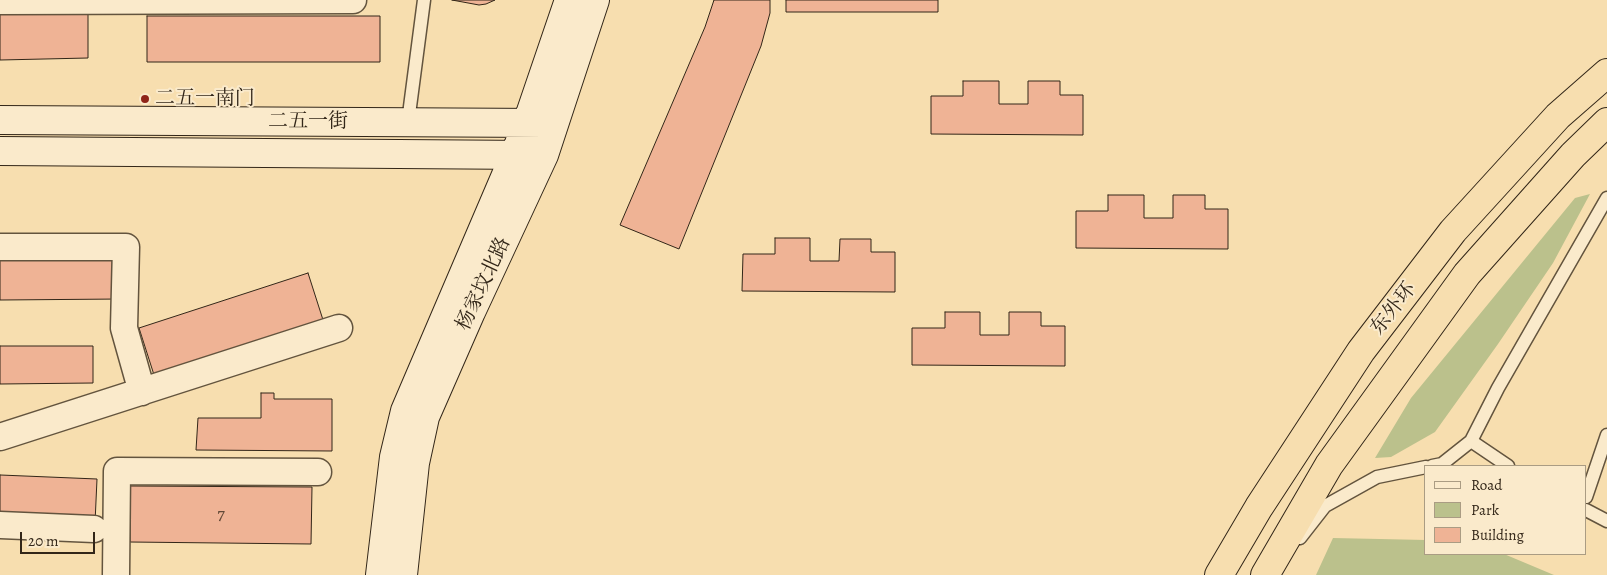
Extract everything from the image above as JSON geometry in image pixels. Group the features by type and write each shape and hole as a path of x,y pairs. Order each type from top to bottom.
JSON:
{"highway":[{"name":"东外环","path":"1219,575 1259,507 1361,351 1453,232 1558,116 1607,73"},
{"name":"东外环","path":"1265,575 1329,465 1467,274 1573,155 1607,122"}],"main road":[{"name":"杨家坟北路","path":"380,575 394,457 405,411 515,154 569,0"},
{"name":"杨家坟北路","path":"403,575 414,463 425,417 471,312 544,155 595,0"},
{"name":"二五一街","path":"0,120 555,123"},
{"name":"二五一街","path":"0,151 544,155"}],"street":[{"path":"0,1 353,0"},
{"path":"0,248 126,247 124,328 142,392"},
{"path":"0,437 339,328"},
{"path":"116,575 117,471 318,472"},
{"path":"0,525 94,529"}],"lane":[{"path":"408,122 424,0"},
{"path":"1437,465 1442,464 1471,441 1498,388 1607,198"},
{"path":"1587,494 1607,436"},
{"path":"1471,441 1507,465"},
{"path":"1270,575 1325,506 1377,477 1424,467"},
{"path":"1587,510 1607,520"}],"green space":[{"path":"1590,194 1553,263 1435,432 1391,457 1375,458 1411,398 1575,198"},
{"path":"1333,538 1424,540 1424,555 1506,555 1554,575 1316,575"}],"building":[{"path":"452,0 495,0 479,5"},
{"path":"714,0 770,0 770,13 761,46 679,249 620,225 705,27"},
{"path":"786,0 938,0 938,12 786,12"},
{"path":"88,13 88,58 0,60 0,14"},
{"path":"147,16 380,16 380,62 147,62"},
{"path":"963,81 999,81 999,104 1028,104 1028,81 1060,81 1060,95 1083,95 1083,135 931,134 931,96 963,96"},
{"path":"1108,195 1144,195 1144,218 1173,218 1173,195 1205,195 1205,209 1228,209 1228,249 1076,248 1076,211 1108,211"},
{"path":"775,238 810,238 810,261 839,261 840,239 871,239 871,252 895,252 895,292 742,291 743,254 775,254"},
{"path":"0,254 121,254 121,299 0,300"},
{"path":"308,273 324,323 155,378 139,328"},
{"path":"945,312 980,312 980,335 1009,335 1009,312 1041,312 1041,326 1065,326 1065,366 912,365 912,328 945,328"},
{"path":"0,346 93,346 93,383 0,384"},
{"path":"261,393 274,393 274,399 332,399 332,451 196,450 198,418 261,418"},
{"path":"0,475 97,479 95,523 0,520"},
{"path":"130,486 312,487 311,544 130,542"}],"place":[{"name":"二五一南门","path":"145,99"}]}
